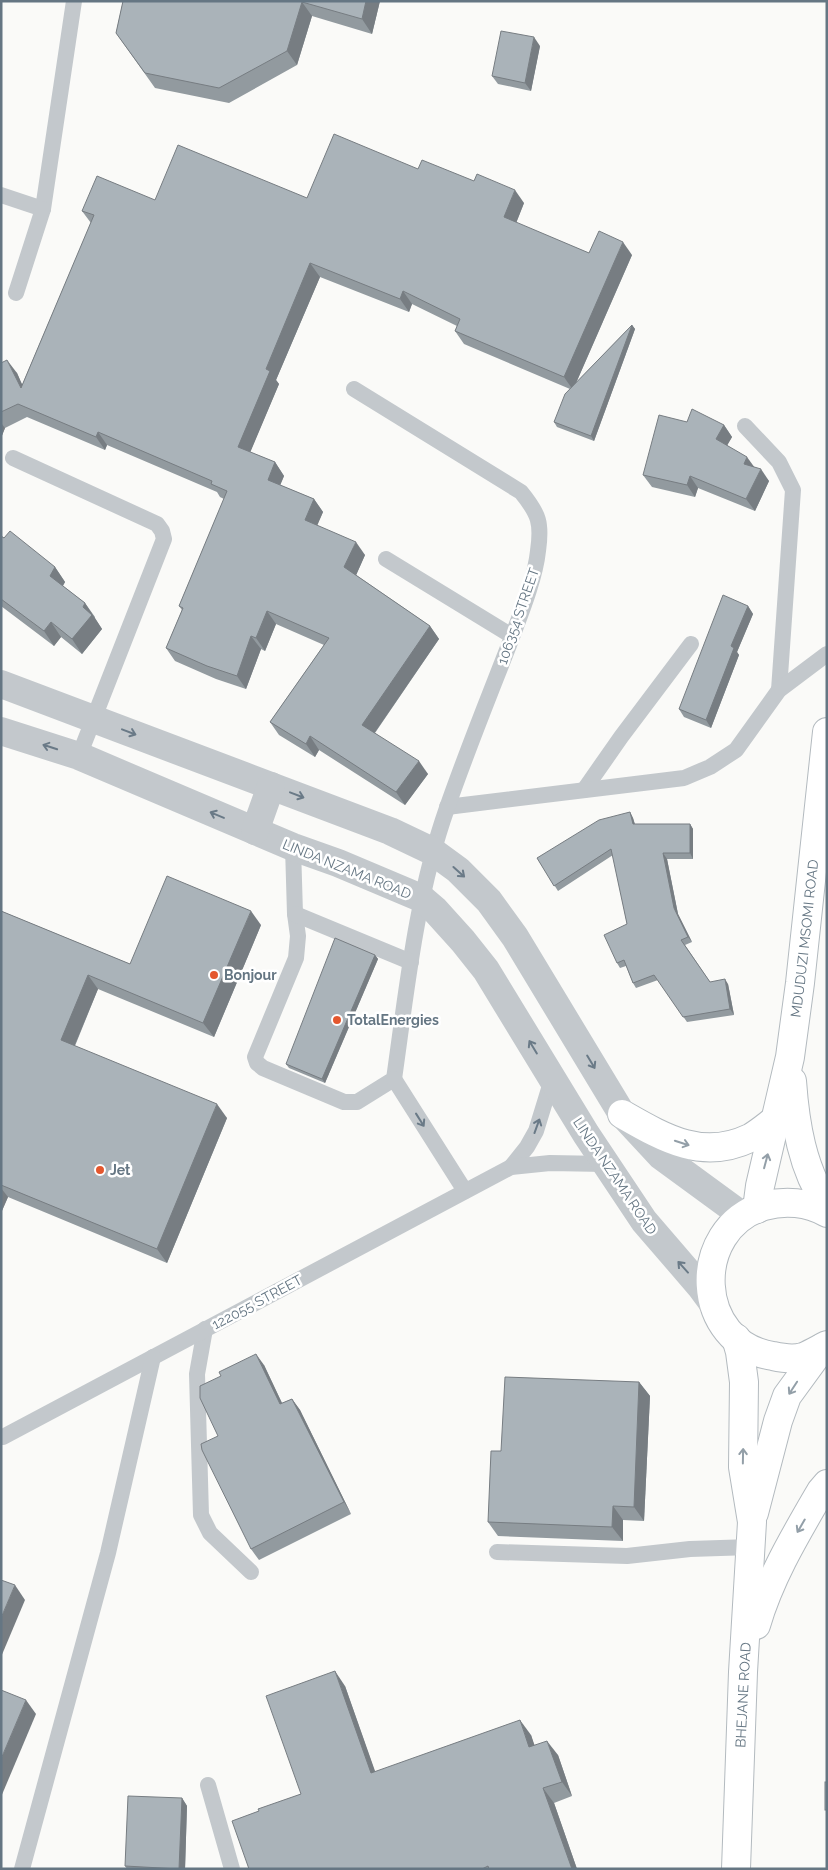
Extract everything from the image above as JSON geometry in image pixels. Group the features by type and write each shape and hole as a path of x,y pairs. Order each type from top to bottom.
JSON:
{"street":[{"path":"1,684 390,831 432,851 458,870 489,901 515,937 622,1114 661,1156 750,1213"},
{"name":"LINDA NZAMA ROAD","path":"1,731 79,756 255,831 420,898 435,910 486,970 552,1079 644,1222 700,1286 714,1305"},
{"name":"MDUDUZI MSOMI ROAD","path":"750,1213 760,1186 790,1057 800,983 819,879 827,732"},
{"path":"255,831 271,786"},
{"path":"516,1018 552,998"},
{"name":"MDUDUZI MSOMI ROAD","path":"790,1057 794,1109 800,1138 816,1189 827,1205"},
{"path":"622,1114 648,1129 682,1144 702,1148 724,1147 750,1138 776,1120"},
{"path":"824,1347 802,1357 784,1358 767,1356 750,1349 722,1323 714,1305 710,1289 710,1272 714,1256 726,1234 750,1213 773,1204 789,1202 806,1204 827,1213"},
{"name":"BHEJANE ROAD","path":"736,1338 744,1382 743,1466 751,1535 743,1672 736,1869"},
{"name":"BHEJANE ROAD","path":"751,1535 778,1421 787,1396 824,1347"},
{"path":"743,1672 763,1602 770,1585 791,1542 821,1490 827,1484"}],"lane":[{"path":"16,293 43,209 74,1"},
{"path":"1,195 43,209"},
{"name":"106354 STREET","path":"354,389 521,492 535,509 539,521 538,552 527,595 432,851 420,898 394,1079"},
{"path":"745,426 779,462 792,490 779,690"},
{"path":"14,458 156,524 162,531 164,539 79,756"},
{"path":"386,559 512,636"},
{"path":"584,790 691,644"},
{"path":"447,807 684,778 710,767 736,750 779,690 827,654"},
{"path":"294,847 295,914 298,936 296,958 255,1057 257,1063 263,1068 344,1102 358,1102 394,1079 465,1191"},
{"path":"295,914 411,962"},
{"name":"122055 STREET","path":"511,1167 536,1131 552,1079"},
{"name":"122055 STREET","path":"3,1436 511,1167 550,1163 606,1164"},
{"path":"205,1329 197,1374 201,1515 210,1533 251,1572"},
{"path":"22,1869 108,1553 153,1357"},
{"path":"497,1552 627,1556 690,1549 751,1535"},
{"path":"208,1785 232,1869"}],"building":[{"path":"123,1 366,1 362,19 302,2 287,51 219,88 145,73 116,33"},
{"path":"501,31 534,37 525,83 492,76"},
{"path":"334,134 418,169 422,160 474,181 477,174 515,190 504,217 589,253 599,231 623,242 564,377 455,331 460,319 403,291 400,299 310,263 266,369 270,371 238,447 275,462 268,480 314,499 305,520 356,542 344,567 430,626 362,725 419,761 396,792 310,736 306,744 270,722 329,638 267,611 256,638 251,636 237,676 207,666 166,648 183,608 179,606 227,491 211,484 212,481 98,432 96,437 18,404 1,412 1,363 7,360 21,388 94,215 82,211 97,176 155,200 178,145 307,198"},
{"path":"632,325 591,436 554,422 565,394"},
{"path":"692,409 724,425 716,439 747,457 744,464 761,469 746,499 690,476 687,485 643,475 659,415 687,422"},
{"path":"10,531 55,567 50,576 85,603 83,607 92,615 72,639 51,622 44,631 1,599 1,536 4,538"},
{"path":"723,595 748,606 731,646 734,648 706,720 679,709"},
{"path":"630,812 633,824 690,824 690,853 663,853 674,908 688,937 681,940 710,982 725,979 730,1009 683,1017 654,975 633,983 624,960 617,963 604,935 627,924 611,849 554,886 537,858 599,820"},
{"path":"167,876 251,911 203,1023 88,975 61,1040 217,1104 157,1249 1,1185 1,911 130,964"},
{"path":"335,938 375,955 322,1079 286,1064"},
{"path":"256,1354 280,1404 292,1399 344,1502 251,1549 202,1450 201,1444 218,1436 200,1398 200,1386 221,1376 219,1372"},
{"path":"505,1377 639,1382 634,1507 613,1506 612,1527 488,1522 491,1451 501,1451"},
{"path":"1,1580 15,1585 1,1618"},
{"path":"335,1671 371,1773 520,1720 529,1747 547,1741 562,1782 543,1788 572,1869 489,1869 488,1866 482,1869 249,1869 232,1821 259,1811 258,1809 301,1794 266,1696"},
{"path":"1,1690 26,1700 1,1759"},
{"path":"825,1782 827,1782 827,1810 825,1810"},
{"path":"128,1796 182,1798 179,1869 125,1866"}],"place":[{"name":"Bonjour","path":"214,975"},
{"name":"TotalEnergies","path":"337,1020"},
{"name":"Jet","path":"100,1170"}]}
